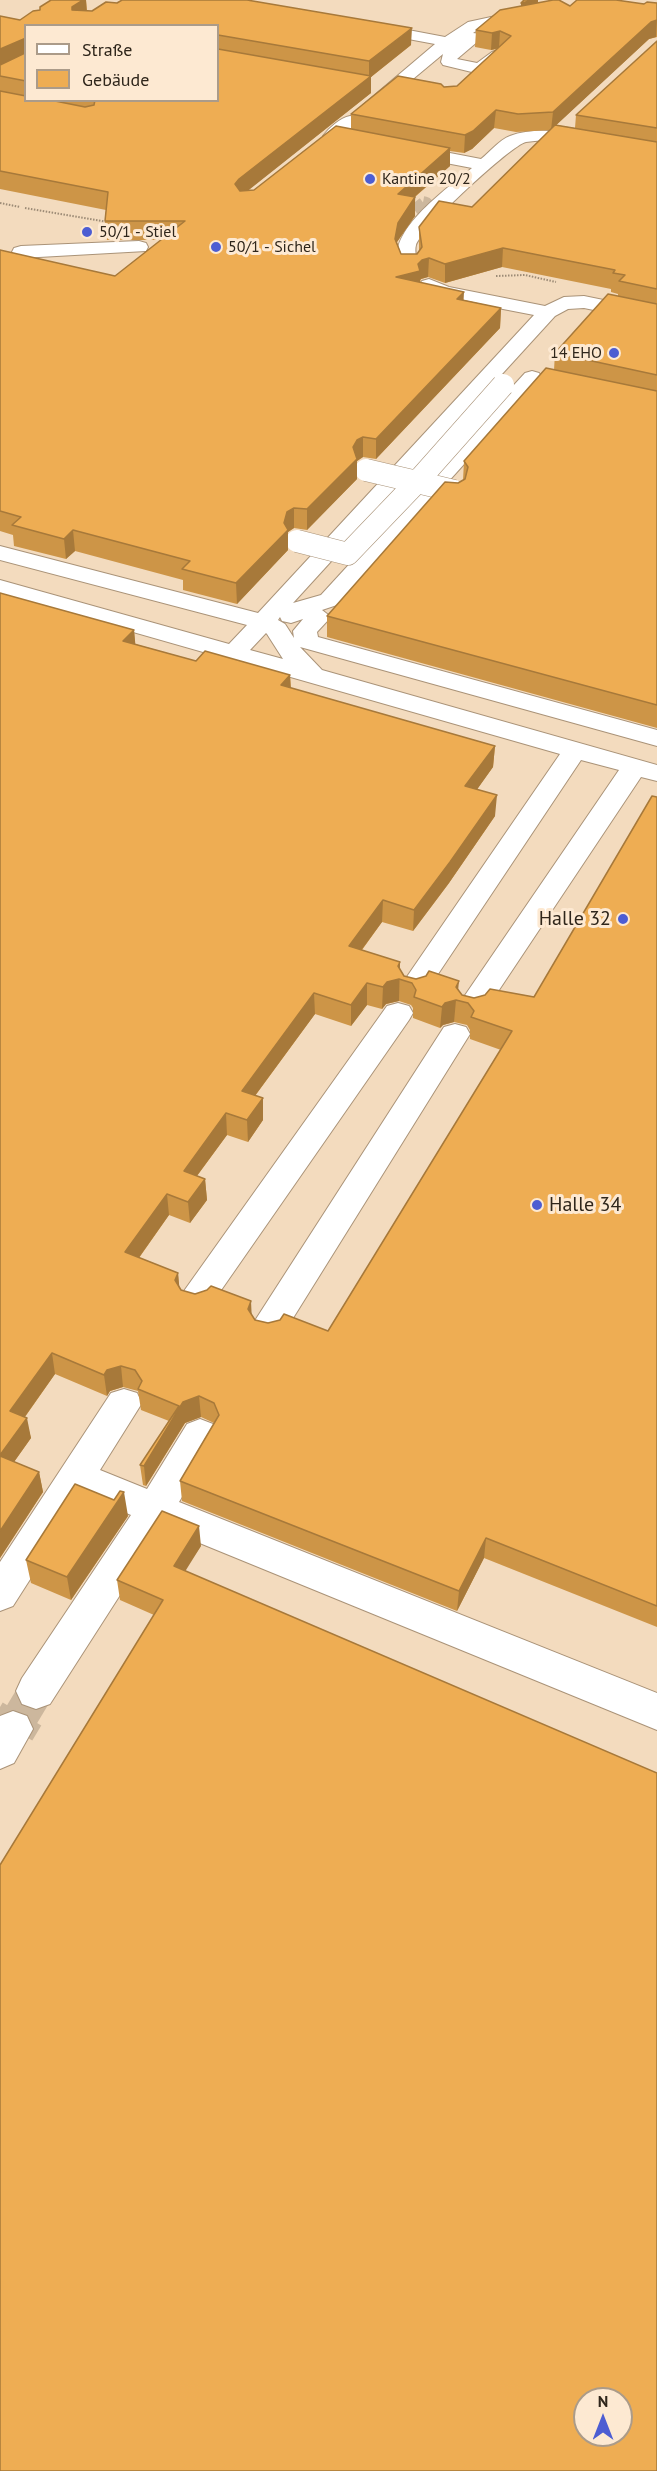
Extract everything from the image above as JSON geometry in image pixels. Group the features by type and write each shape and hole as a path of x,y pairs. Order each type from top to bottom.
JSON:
{"street":[{"path":"315,150 448,42 474,25 542,12"},
{"path":"350,25 448,42"},
{"path":"474,25 483,31 449,57 449,62 480,69"},
{"path":"465,84 498,54"},
{"path":"393,66 413,70"},
{"path":"367,86 389,90"},
{"path":"556,137 573,122"},
{"path":"332,136 486,165"},
{"path":"409,267 405,254 406,245 426,214 515,139 534,136 556,137 657,154"},
{"path":"12,252 139,247"},
{"path":"429,285 443,292 548,312"},
{"path":"0,565 219,623 261,622 329,600 512,376 548,312 564,303 584,302 657,317"},
{"path":"512,376 554,382"},
{"path":"297,541 348,554 417,482 512,376"},
{"path":"233,654 261,622 512,376"},
{"path":"366,470 454,491"},
{"path":"0,553 261,622 315,676"},
{"path":"0,588 646,770 472,1007"},
{"path":"299,609 319,616 305,632 307,641 657,738"},
{"path":"196,1300 406,1001 576,750"},
{"path":"268,1329 455,1034"},
{"path":"7,1572 78,1477 124,1403"},
{"path":"36,1691 155,1509 200,1434"},
{"path":"78,1477 657,1712"}],"path":[{"path":"0,203 20,207"},
{"path":"25,208 115,222"}],"building":[{"path":"51,0 83,0 72,7 72,10 92,11 106,2 117,3 122,0 247,0 412,28 369,61 219,35 219,24 24,24 24,39 0,49 0,16 20,20 33,11 40,10 40,7"},
{"path":"559,0 570,6 577,0 657,3 657,20 651,22 553,112 518,114 496,110 473,131 465,135 351,114 398,76 441,84 444,87 457,86 511,36 500,31 492,33 476,30 500,10"},
{"path":"657,41 657,128 576,115"},
{"path":"219,49 371,76 235,184 240,191 254,190 336,126 450,148 398,194 415,197 398,223 395,239 401,254 417,254 422,247 419,227 439,201 472,207 555,125 657,142 657,289 619,281 625,275 613,273 615,270 503,248 445,264 429,258 418,264 420,271 396,277 464,292 457,299 501,308 376,439 363,437 357,440 353,447 357,459 307,509 294,508 287,512 284,523 288,530 236,583 182,569 190,561 73,530 64,539 12,525 21,517 0,511 0,250 115,276 185,221 105,221 108,192 0,171 0,91 24,96 24,102 60,102 85,107 94,105 95,102 219,102"},
{"path":"24,53 24,81 0,76 0,65"},
{"path":"608,294 657,304 657,375 555,353"},
{"path":"546,368 657,391 657,705 327,616 445,482 458,483 465,479 468,467 464,461"},
{"path":"0,593 134,630 123,641 196,661 205,651 290,675 281,685 495,746 465,786 497,795 450,862 414,910 383,900 349,946 400,962 398,966 404,976 416,979 426,976 429,971 459,981 456,987 462,995 474,998 485,995 490,989 534,997 652,796 657,797 657,1606 486,1538 459,1591 180,1481 219,1415 214,1403 199,1396 183,1402 144,1466 140,1465 179,1406 138,1389 142,1381 135,1370 121,1366 107,1370 104,1375 52,1353 10,1411 27,1418 0,1455","holes":["399,979 412,983 416,990 414,997 442,1007 445,1003 456,1000 468,1003 474,1011 471,1017 512,1031 328,1331 284,1314 280,1320 268,1323 255,1320 248,1309 251,1301 211,1286 195,1294 181,1290 175,1280 178,1273 125,1252 167,1194 188,1202 205,1179 184,1171 226,1113 247,1120 263,1098 242,1091 314,993 351,1005 367,983 383,987 387,982"]},
{"path":"0,1456 39,1472 0,1531"},
{"path":"75,1484 114,1500 120,1491 124,1492 67,1577 26,1560"},
{"path":"162,1511 199,1526 174,1566 657,1773 657,2471 0,2471 0,1865 163,1600 117,1580"}],"tunnel":[{"path":"398,200 425,205 416,212"},
{"path":"21,1716 36,1691"},
{"path":"13,1729 22,1714"}],"place":[{"name":"Kantine 20/2","path":"370,179"},
{"name":"50/1 - Stiel","path":"87,232"},
{"name":"50/1 - Sichel","path":"216,247"},
{"name":"14 EHO","path":"614,353"},
{"name":"Halle 32","path":"623,919"},
{"name":"Halle 34","path":"537,1205"}]}
